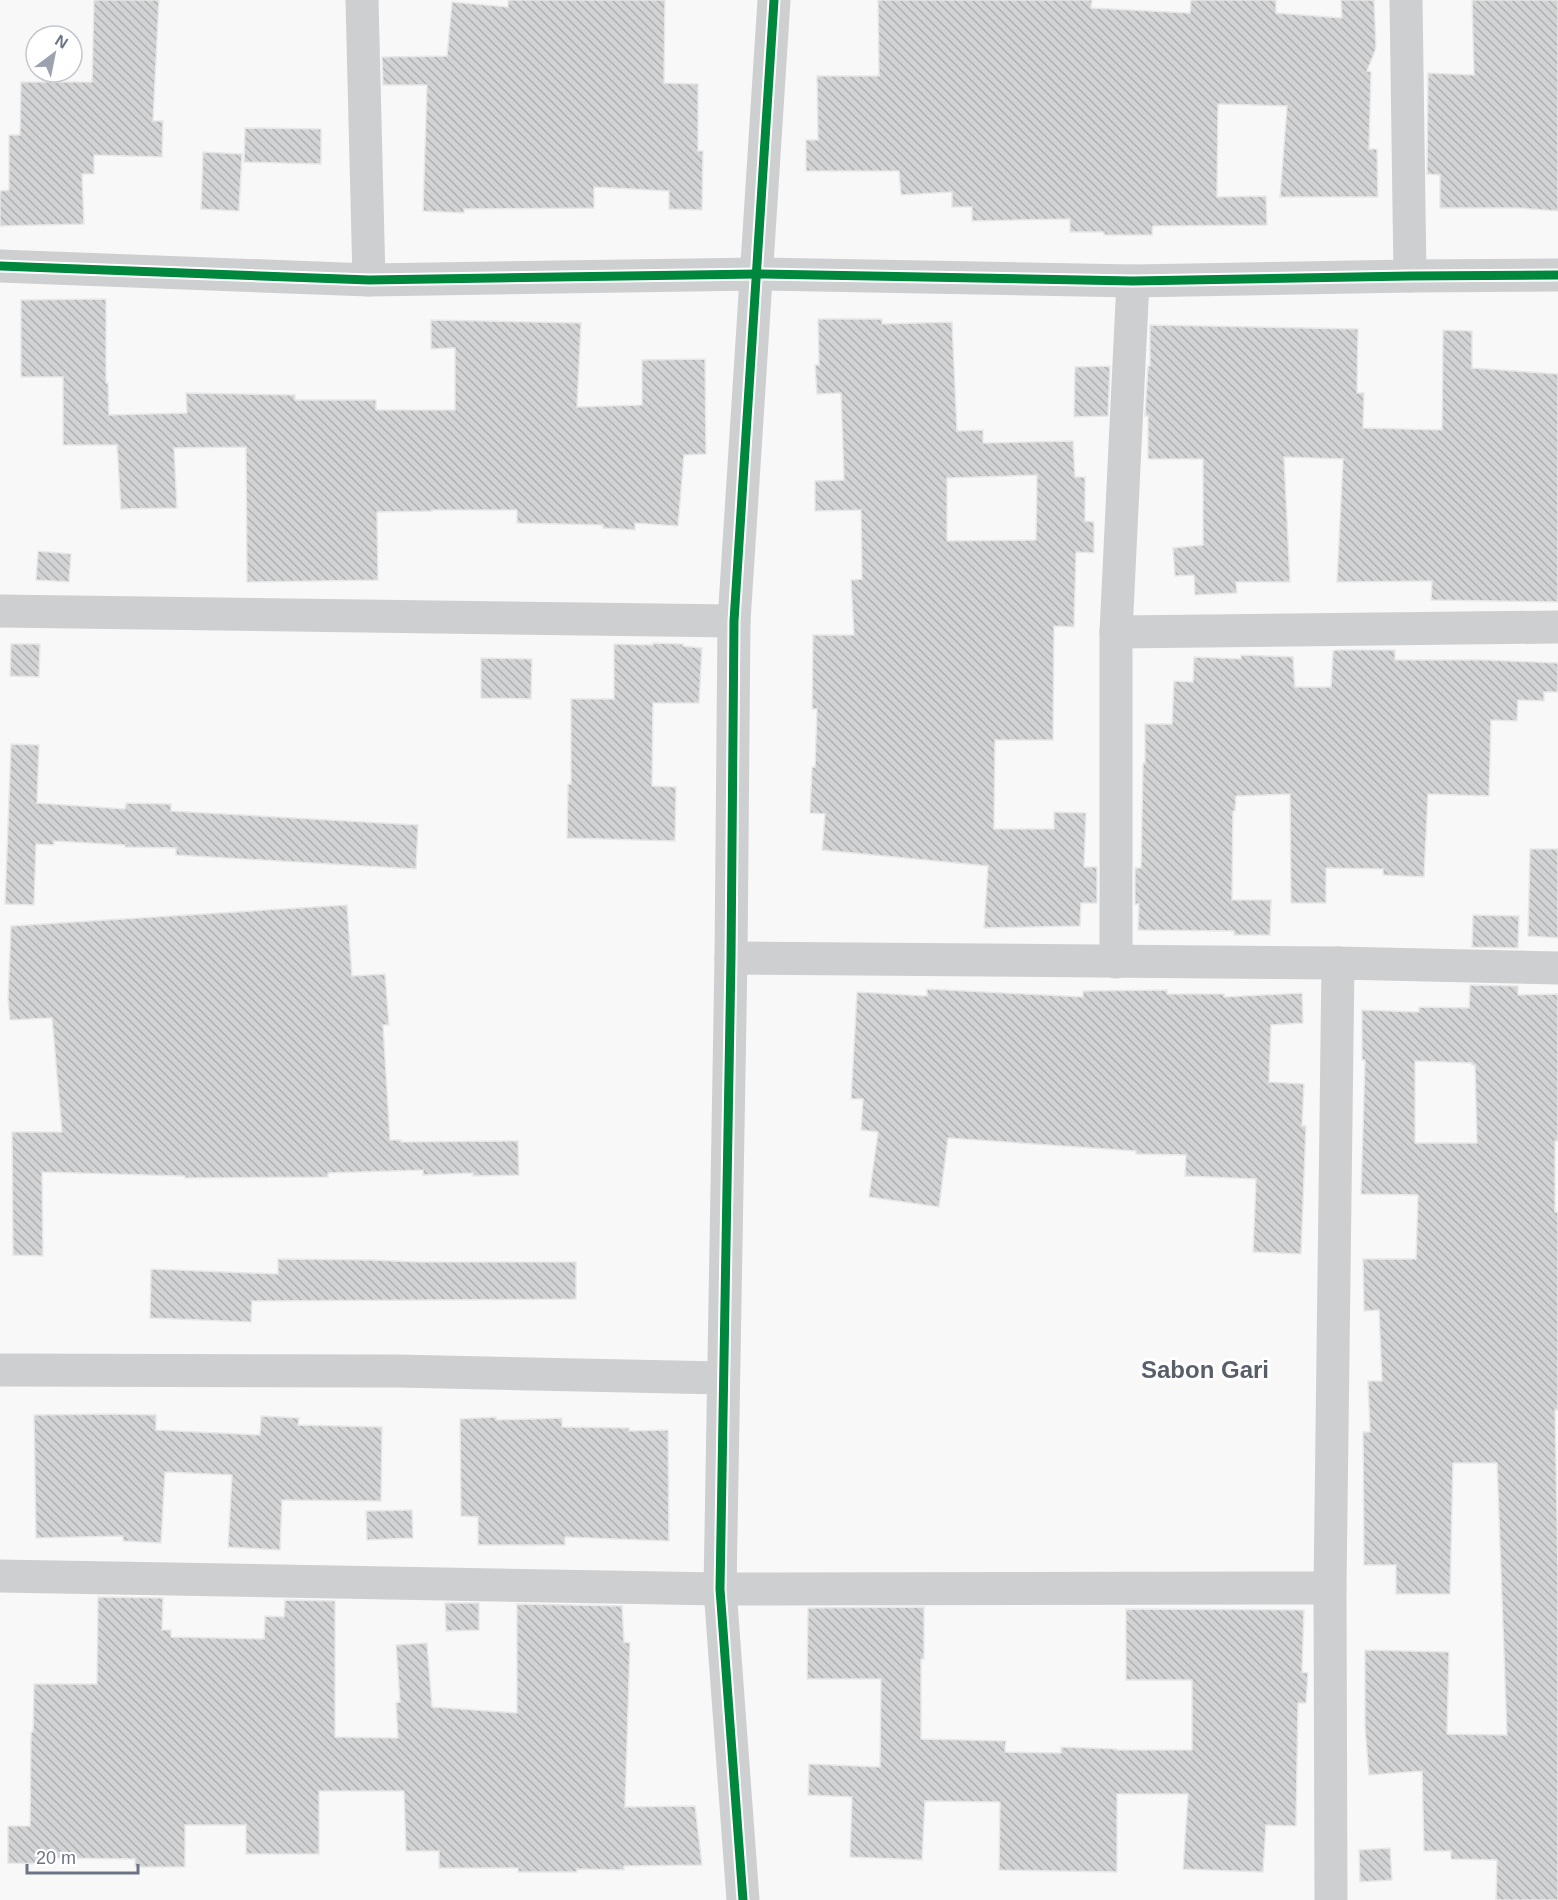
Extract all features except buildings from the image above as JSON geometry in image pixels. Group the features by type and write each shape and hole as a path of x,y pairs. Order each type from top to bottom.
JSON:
{"street":[{"path":"362,0 369,280"},
{"path":"743,1900 720,1589 731,958 734,621 774,0"},
{"path":"1406,0 1410,276"},
{"path":"0,266 369,280 758,274 1133,281 1558,275"},
{"path":"1116,962 1116,632 1133,281"},
{"path":"0,611 734,621"},
{"path":"1116,632 1558,627"},
{"path":"731,958 1338,963 1558,968"},
{"path":"1331,1900 1330,1588 1338,963"},
{"path":"0,1370 397,1371 723,1378"},
{"path":"0,1576 720,1589 1330,1588"}],"cycle path":[{"path":"743,1900 720,1589 731,958 734,621 774,0"},
{"path":"0,266 369,280 758,274 1133,281 1558,275"}],"district":[{"name":"Sabon Gari","path":"1205,1369"}]}
